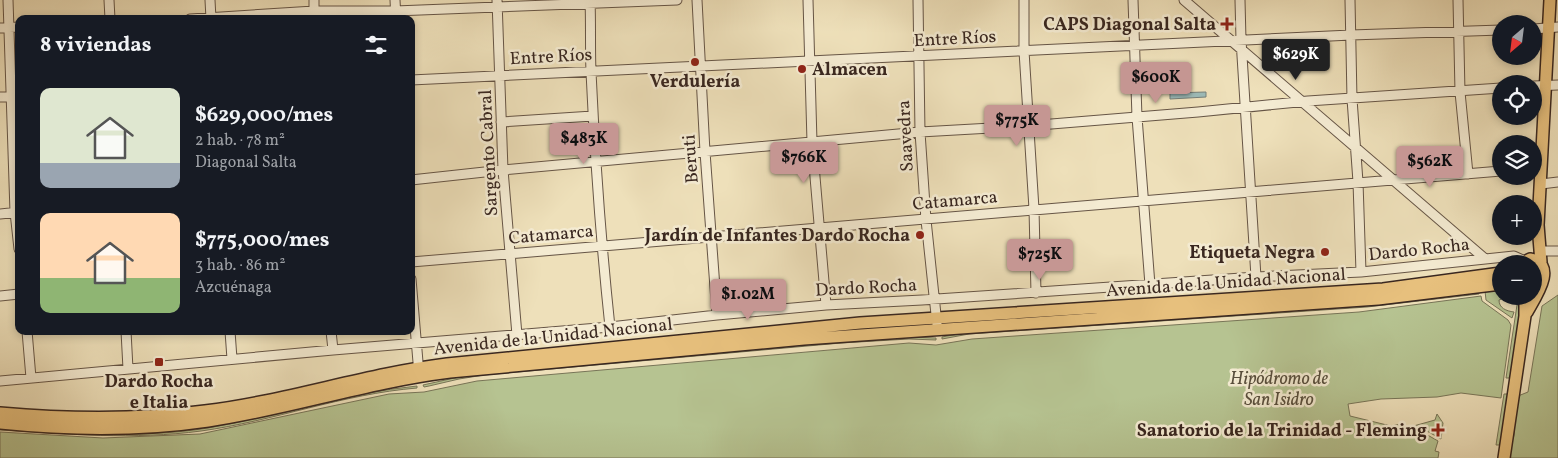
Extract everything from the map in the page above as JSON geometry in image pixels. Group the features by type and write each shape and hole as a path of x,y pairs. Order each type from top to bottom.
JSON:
{"main road":[{"path":"1542,76 1553,28 1550,0"},
{"path":"1525,316 1548,274 1541,245"},
{"name":"Avenida de la Unidad Nacional","path":"0,413 102,418 182,414 419,372 795,340 936,324 1383,289 1492,274"},
{"name":"Avenida de la Unidad Nacional","path":"936,324 1378,299 1492,285"},
{"path":"1505,456 1525,305"},
{"name":"Avenida de la Unidad Nacional","path":"0,423 102,428 208,421 276,408 419,372"}],"street":[{"path":"0,97 15,96 4,27 8,0"},
{"path":"109,0 110,15"},
{"path":"210,0 211,15"},
{"path":"314,0 314,15 395,15 497,3 677,0"},
{"path":"395,0 395,15"},
{"name":"Beruti","path":"697,0 705,152 717,315"},
{"path":"808,0 812,142 826,305"},
{"name":"Saavedra","path":"918,0 920,132 936,324"},
{"path":"1024,0 1027,126 1034,209 1036,293"},
{"path":"1133,0 1142,201 1150,285"},
{"path":"1184,0 1238,44 1302,102 1484,258"},
{"path":"1240,0 1238,44 1245,107 1256,277"},
{"path":"1350,0 1352,100 1358,182 1361,272"},
{"path":"1458,0 1460,92 1468,174"},
{"path":"590,2 593,116 610,327"},
{"name":"Sargento Cabral","path":"497,3 503,170 517,335"},
{"name":"Entre Ríos","path":"415,80 1134,45 1238,44 1351,35 1492,30"},
{"path":"1542,85 1558,85"},
{"path":"415,180 920,132 1027,126 1302,102 1492,89"},
{"path":"501,122 593,116"},
{"name":"Catamarca","path":"415,262 1492,172"},
{"path":"1542,184 1558,182"},
{"path":"0,214 15,212"},
{"path":"1544,261 1558,250"},
{"name":"Dardo Rocha","path":"0,381 333,350 610,327 826,305 1361,272 1492,257"},
{"path":"0,296 15,294"},
{"path":"415,317 419,372"},
{"path":"27,335 32,378"},
{"path":"126,335 128,369"},
{"path":"230,335 232,359"},
{"path":"331,335 333,350"}],"green space":[{"path":"1492,290 1492,304 1486,300 1485,291"},
{"path":"1479,291 1479,294 1367,307 969,334 942,339 942,337 969,332"},
{"path":"1558,295 1558,458 1511,458 1509,455 1514,435 1518,396 1528,392 1542,306"},
{"name":"Hipódromo de San Isidro","path":"1481,296 1482,301 1508,320 1511,325 1501,398 1461,393 1437,397 1381,399 1348,404 1350,416 1391,426 1401,424 1406,430 1417,429 1438,441 1435,451 1439,452 1438,458 0,458 0,432 103,438 200,434 389,394 424,392 477,381 909,343 936,345 972,339 1359,312"},
{"path":"1493,305 1500,305 1508,311 1514,312 1512,318"},
{"path":"1517,305 1522,305 1510,378 1506,378"},
{"path":"909,337 936,338 936,340 909,339 841,343 484,375 424,387 423,385 459,377 802,344"},
{"path":"417,386 417,388 362,396 228,427 176,434 126,436 0,430 104,434 182,431 234,423 364,394"},
{"path":"1504,394 1508,394 1500,445 1496,445"},
{"path":"1437,414 1443,423 1441,439 1418,426 1410,427 1435,420"}],"water":[{"path":"1206,92 1206,97 1170,99 1170,93"}],"place":[{"name":"CAPS Diagonal Salta","path":"1227,24"},
{"name":"Verdulería","path":"695,62"},
{"name":"Almacen","path":"802,69"},
{"name":"Jardín de Infantes Dardo Rocha","path":"920,235"},
{"name":"Etiqueta Negra","path":"1325,252"},
{"name":"Dardo Rocha e Italia","path":"159,362"},
{"name":"Sanatorio de la Trinidad - Fleming","path":"1438,430"}]}
